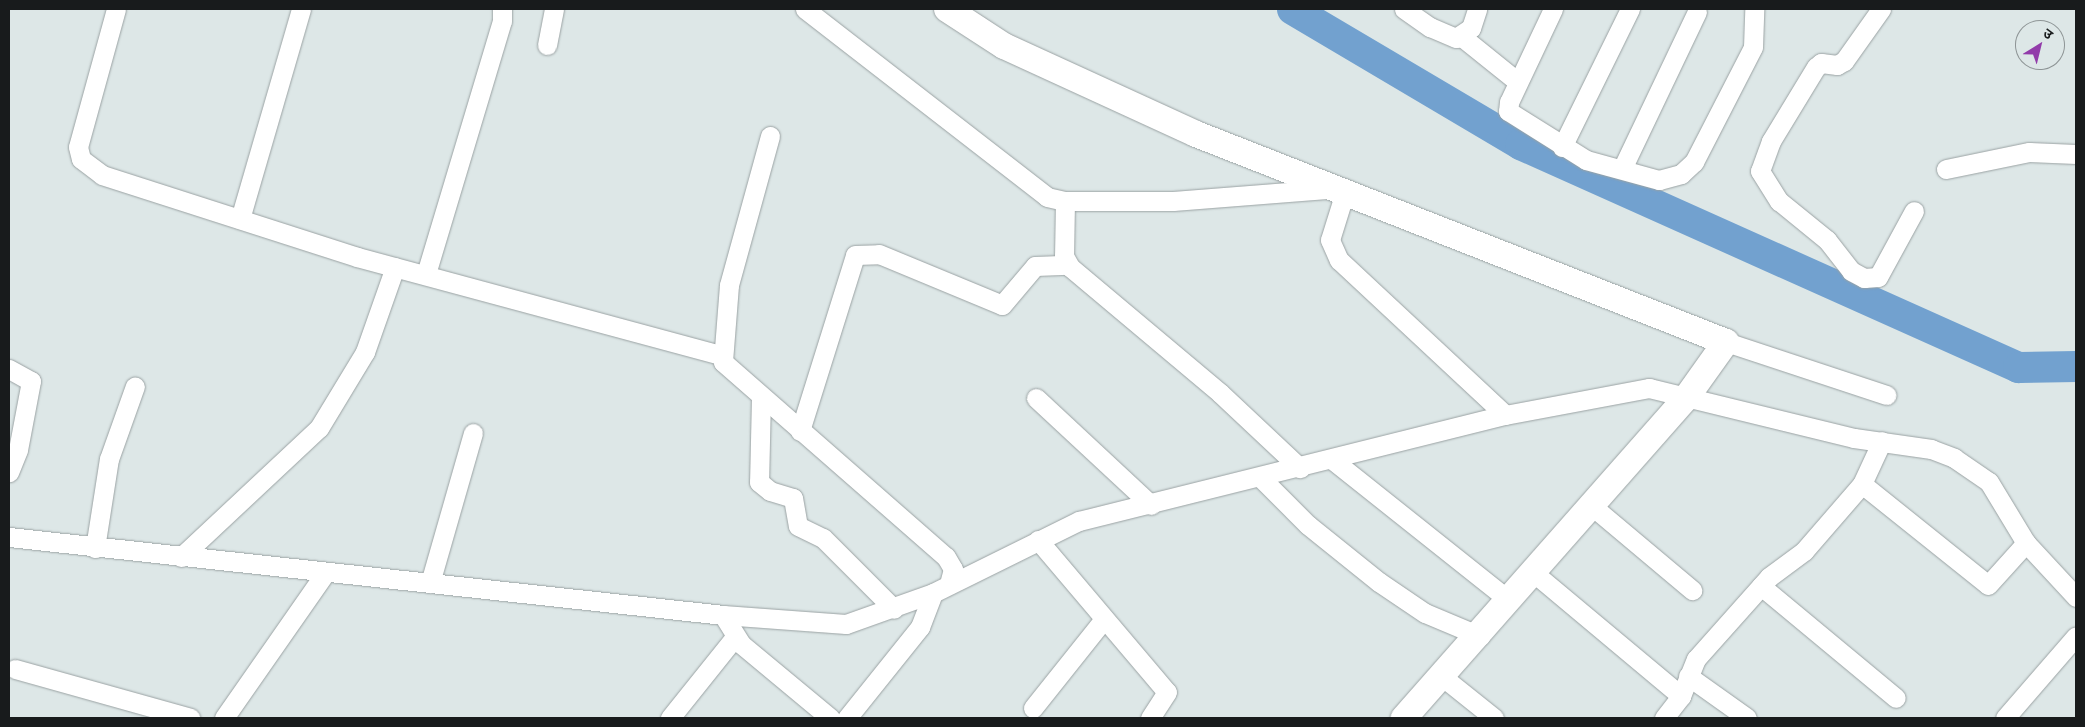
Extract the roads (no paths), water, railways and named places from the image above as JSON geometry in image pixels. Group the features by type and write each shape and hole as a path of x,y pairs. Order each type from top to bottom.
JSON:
{"street":[{"path":"116,9 80,139 82,159 110,178 395,267 721,355"},
{"path":"240,220 301,9"},
{"path":"426,274 502,21 502,9"},
{"path":"546,45 554,9"},
{"path":"805,9 1027,186 1065,201 1173,201 1336,192"},
{"path":"947,9 1004,46 1336,192 1509,254 1726,342 1886,394"},
{"path":"1404,9 1448,37 1462,37 1518,82"},
{"path":"1462,37 1471,28 1477,9"},
{"path":"1553,9 1518,82 1508,111 1562,147 1586,160 1659,180 1692,165 1753,47 1754,9"},
{"path":"1562,147 1630,9"},
{"path":"1881,9 1844,61 1821,63 1816,67 1771,141 1760,171 1779,201 1827,240 1851,271 1864,278 1878,277 1914,210"},
{"path":"1622,169 1697,12"},
{"path":"770,136 729,285 721,355 726,367 946,557 953,569 920,627 847,718"},
{"path":"1946,169 2029,152 2076,154"},
{"path":"1336,192 1330,240 1339,260 1504,415"},
{"path":"1065,201 1064,256 1068,265 1220,394 1300,468"},
{"path":"800,431 855,255 879,254 1002,305 1035,266 1068,265"},
{"path":"181,557 319,428 365,352 395,267"},
{"path":"1404,718 1444,678 1686,398 1726,342"},
{"path":"9,369 31,381 18,450 9,472"},
{"path":"95,548 109,459 135,386"},
{"path":"9,537 95,548 723,615 846,624 894,608 941,589 1073,523 1334,461 1504,415 1640,389 1882,441 1931,449 1975,470 2006,504 2026,543 2076,597"},
{"path":"761,398 759,482 770,492 793,498 798,526 823,538 894,608"},
{"path":"1036,398 1151,505"},
{"path":"430,583 473,433"},
{"path":"1664,718 1681,696 1699,654 1784,563 1804,551 1862,484 1882,441"},
{"path":"1334,461 1510,601"},
{"path":"1261,478 1308,525 1379,582 1425,613 1480,636"},
{"path":"1862,484 1988,585 2026,543"},
{"path":"1592,506 1692,590"},
{"path":"1038,540 1167,692 1150,718"},
{"path":"224,718 326,572"},
{"path":"1534,573 1681,696"},
{"path":"1761,586 1896,698"},
{"path":"723,615 734,637 830,718"},
{"path":"1033,708 1104,619"},
{"path":"2005,718 2076,636"},
{"path":"670,718 734,637"},
{"path":"15,669 190,718"},
{"path":"1688,676 1747,718"},
{"path":"1444,678 1494,718"}],"waterway":[{"path":"1292,9 1520,144 2018,367 2076,366"}]}
